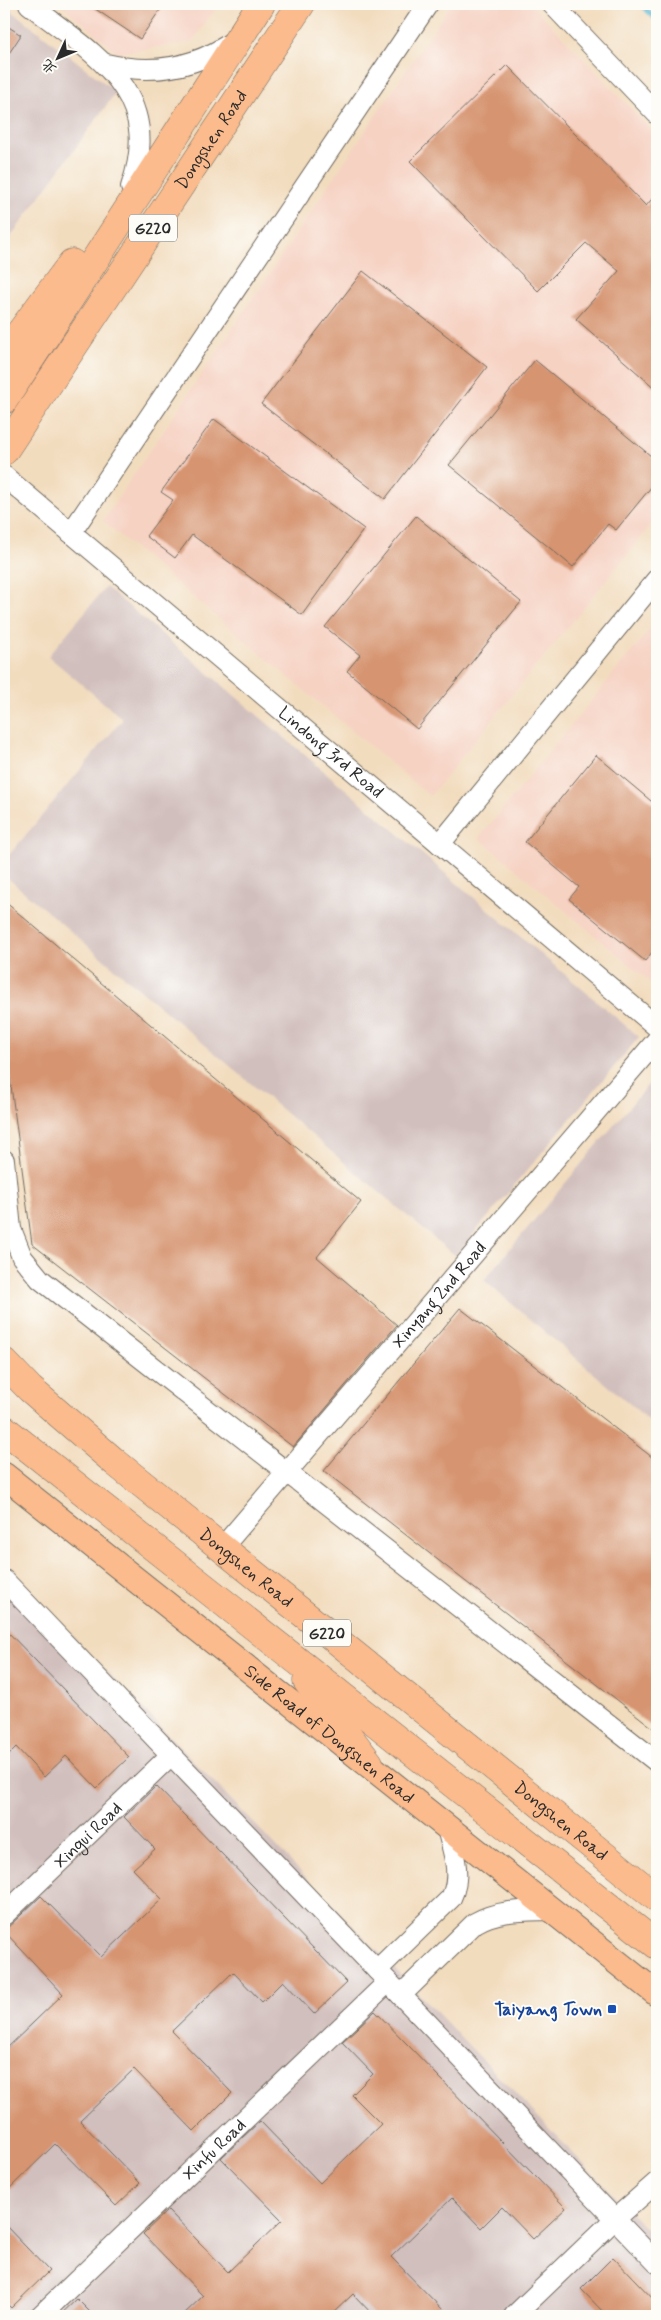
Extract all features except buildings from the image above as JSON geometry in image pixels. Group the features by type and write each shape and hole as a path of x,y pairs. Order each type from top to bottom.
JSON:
{"highway":[{"name":"Dongshen Road","path":"4,400 261,4"},
{"name":"Dongshen Road","path":"4,451 302,4"},
{"path":"4,354 198,99"},
{"name":"Dongshen Road","path":"4,1362 30,1389 116,1464 657,1898"},
{"name":"G220","path":"4,1429 657,1945"},
{"path":"283,1650 368,1763"},
{"path":"623,1918 657,1965"}],"main road":[{"name":"Side Road of Dongshen Road","path":"4,1474 657,1994"}],"street":[{"path":"29,4 106,64 132,100 138,122 140,158 131,187"},
{"path":"71,533 428,4"},
{"path":"552,4 657,114"},
{"path":"106,64 141,70 176,67 209,56 239,37"},
{"name":"Lindong 3rd Road","path":"4,476 657,1027"},
{"path":"440,844 657,579"},
{"name":"Xinyang 2nd Road","path":"221,1549 657,1040"},
{"path":"4,1160 11,1228 22,1257 40,1279 657,1762"},
{"path":"4,1580 657,2263"},
{"name":"Xingui Road","path":"4,1915 171,1754"},
{"path":"389,1982 451,1898 457,1886 457,1869 446,1825"},
{"path":"389,1982 490,1914 509,1911 553,1910"},
{"name":"Xinfu Road","path":"40,2316 389,1982"},
{"path":"514,2316 615,2219 657,2182"}],"shaded area":[{"path":"60,4 219,4 192,42 118,53"},
{"path":"451,4 531,4 657,136 657,518 430,796 103,521"},
{"path":"4,5 116,92 4,246"},
{"path":"106,587 639,1037 455,1256 4,875 4,861 123,719 48,656"},
{"path":"657,621 657,984 655,986 479,838"},
{"path":"657,1074 657,1427 484,1280"},
{"path":"4,1565 657,2240 657,2316 4,2316"}],"waterway":[{"path":"641,4 657,20"}],"place":[{"name":"Taiyang Town","path":"612,2009"}]}
